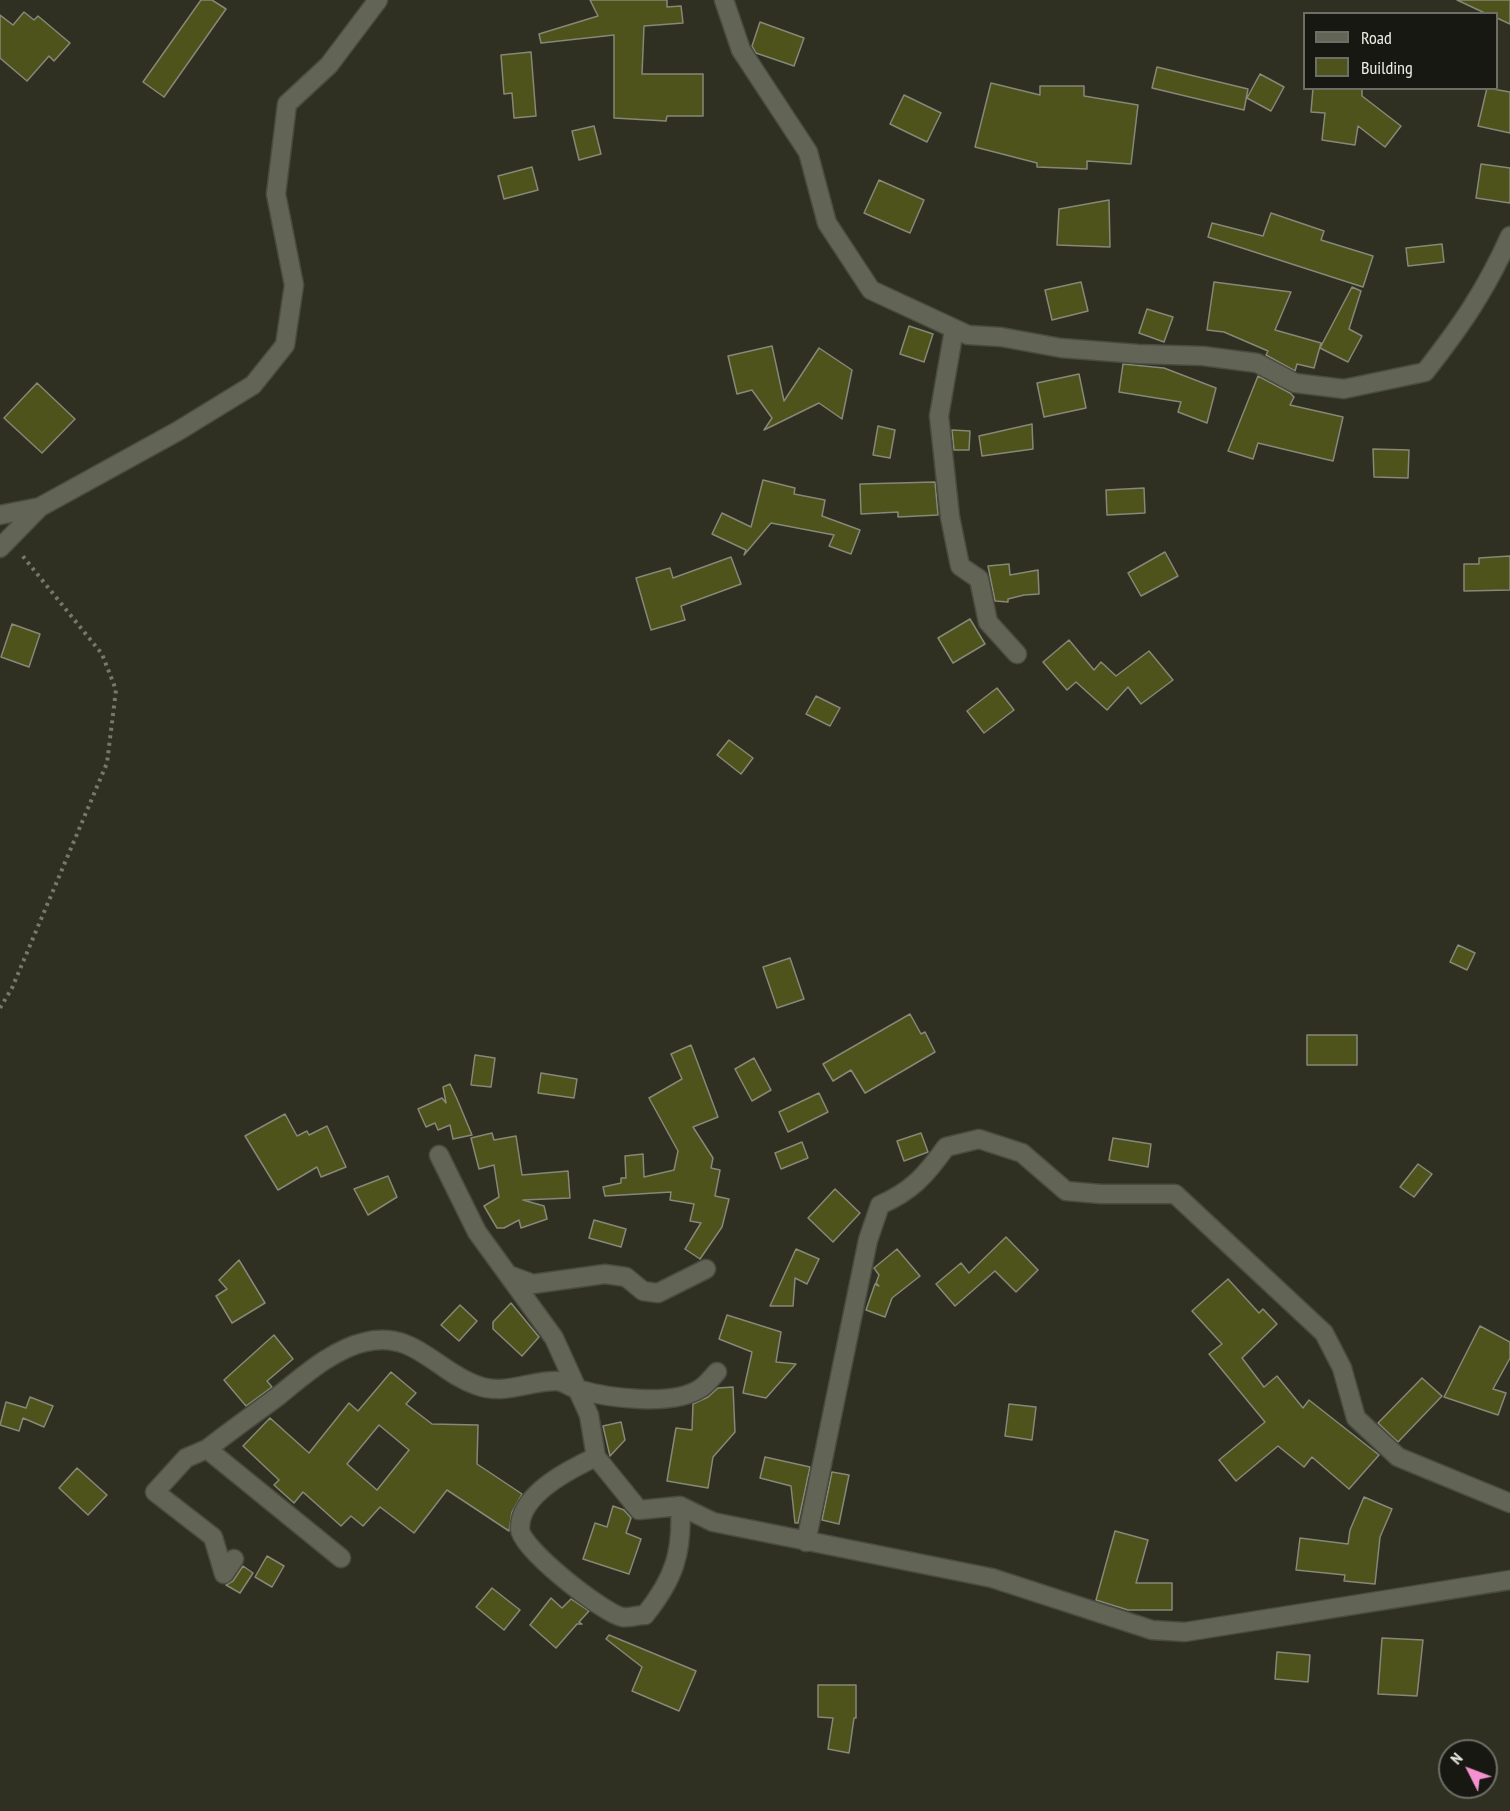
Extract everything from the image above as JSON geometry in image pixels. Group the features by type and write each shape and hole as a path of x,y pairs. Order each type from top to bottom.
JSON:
{"street":[{"path":"0,548 40,507 178,431 253,385 285,345 294,285 276,194 287,104 329,65 378,0"},
{"path":"724,0 731,14 741,50 808,152 827,223 871,290 968,335 1001,337 1061,348 1203,356 1257,363 1295,383 1344,389 1425,372 1472,310 1491,280 1510,236"},
{"path":"954,330 939,416 950,517 960,566 979,579 988,622 1017,654"},
{"path":"0,515 40,507"},
{"path":"806,1542 868,1240 880,1205 897,1197 924,1177 946,1147 979,1139 1022,1153 1066,1191 1101,1194 1175,1194 1324,1333 1342,1368 1356,1418 1398,1457 1510,1503"},
{"path":"439,1155 477,1232 554,1338 589,1415 597,1457 639,1510 680,1506 713,1522 992,1578 1152,1630 1185,1632 1510,1580"},
{"path":"509,1275 533,1284 605,1274 626,1277 643,1291 658,1293 706,1269"},
{"path":"234,1559 224,1574 213,1538 155,1492 186,1458 207,1449 301,1378 345,1350 365,1342 400,1342 422,1350 451,1372 491,1390 508,1390 533,1383 558,1381 577,1389 636,1398 671,1399 700,1389 717,1372"},
{"path":"207,1449 341,1558"},
{"path":"597,1457 572,1468 547,1484 526,1509 520,1529 524,1541 564,1579 597,1603 622,1617 645,1615 665,1590 675,1563 682,1537 680,1506"}],"path":[{"path":"0,1008 12,988 107,764 116,690 102,654 20,552 24,543"}],"building":[{"path":"201,0 212,0 226,9 164,97 143,82"},
{"path":"590,0 667,0 667,7 681,6 683,23 644,26 642,74 703,74 703,116 667,116 666,121 614,118 614,35 541,43 539,34 598,16"},
{"path":"1457,0 1510,0 1510,24 1498,18 1498,12 1483,12"},
{"path":"24,12 34,20 38,16 70,43 54,61 49,56 27,81 0,58 0,15 13,25"},
{"path":"760,22 804,38 794,66 756,53 752,46"},
{"path":"531,52 536,116 514,118 512,93 504,94 501,55"},
{"path":"1157,67 1248,89 1244,110 1152,88"},
{"path":"1260,74 1284,87 1271,111 1247,98"},
{"path":"991,83 1040,95 1040,86 1084,86 1084,96 1138,105 1131,164 1087,161 1087,169 1037,167 1037,163 975,147"},
{"path":"1313,90 1362,90 1362,96 1401,126 1385,147 1358,126 1355,145 1322,140 1325,113 1311,112"},
{"path":"1487,90 1510,92 1510,133 1478,126"},
{"path":"904,95 941,113 927,142 890,124"},
{"path":"594,126 601,154 579,160 572,131"},
{"path":"1481,164 1510,168 1510,203 1476,198"},
{"path":"532,167 538,190 504,199 498,176"},
{"path":"879,180 924,200 910,233 864,213"},
{"path":"1109,200 1110,247 1057,245 1059,209"},
{"path":"1271,213 1324,231 1321,240 1373,256 1363,287 1208,237 1212,223 1263,236"},
{"path":"1442,244 1444,262 1408,266 1406,248"},
{"path":"1081,282 1088,311 1052,320 1045,290"},
{"path":"1214,282 1291,292 1275,330 1321,343 1314,368 1297,364 1295,371 1266,355 1268,351 1224,332 1207,330"},
{"path":"1352,287 1361,291 1349,329 1362,336 1348,362 1320,348"},
{"path":"1147,309 1173,317 1164,342 1139,333"},
{"path":"909,326 933,334 924,362 900,354"},
{"path":"772,346 784,401 819,348 852,370 842,419 819,403 764,430 772,418 752,390 737,394 728,356"},
{"path":"1123,364 1164,368 1216,388 1207,423 1178,412 1181,402 1119,392"},
{"path":"1079,374 1086,408 1044,417 1037,383"},
{"path":"1258,376 1290,393 1294,397 1290,405 1343,417 1333,461 1258,443 1253,459 1228,451"},
{"path":"37,383 75,419 42,453 4,418"},
{"path":"1032,424 1033,449 982,456 979,436"},
{"path":"878,426 895,430 890,458 873,455"},
{"path":"952,430 970,431 969,450 954,450"},
{"path":"1373,449 1409,450 1408,478 1374,477"},
{"path":"763,480 795,488 794,494 825,500 822,516 860,530 851,554 829,546 834,535 771,523 744,555 746,550 712,534 722,513 751,527"},
{"path":"935,482 938,515 898,517 898,512 861,514 860,484"},
{"path":"1144,488 1145,513 1107,515 1106,490"},
{"path":"1165,552 1178,576 1141,596 1128,573"},
{"path":"1510,556 1510,590 1464,591 1464,564 1479,564 1479,558"},
{"path":"731,557 741,584 681,606 685,620 651,630 636,578 670,568 673,578"},
{"path":"1009,564 1010,575 1038,570 1039,594 1008,599 1008,602 995,601 988,566"},
{"path":"970,619 985,644 953,663 938,638"},
{"path":"12,624 40,634 29,667 1,657"},
{"path":"1069,640 1094,670 1101,662 1116,676 1149,651 1173,680 1141,704 1128,687 1107,710 1076,682 1067,690 1043,662"},
{"path":"997,688 1014,710 984,733 967,711"},
{"path":"816,696 840,708 830,726 806,714"},
{"path":"729,740 753,758 741,774 717,755"},
{"path":"1458,945 1475,953 1467,970 1450,962"},
{"path":"790,958 804,999 777,1008 763,967"},
{"path":"910,1014 921,1034 925,1032 935,1052 865,1093 851,1070 833,1081 823,1064"},
{"path":"1307,1035 1357,1035 1357,1065 1307,1065"},
{"path":"691,1045 718,1117 693,1127 713,1158 711,1168 720,1170 715,1196 729,1199 722,1227 700,1259 685,1249 701,1223 690,1221 694,1204 670,1200 671,1192 605,1196 603,1187 621,1183 621,1178 626,1178 625,1156 643,1154 644,1177 674,1170 678,1151 649,1098 682,1079 671,1054"},
{"path":"475,1055 495,1058 491,1087 471,1085"},
{"path":"754,1058 771,1090 752,1101 735,1069"},
{"path":"541,1073 577,1079 574,1098 538,1093"},
{"path":"450,1084 472,1135 453,1139 450,1125 438,1130 435,1123 426,1127 418,1109 442,1098 446,1103 443,1087"},
{"path":"819,1093 828,1112 788,1132 779,1112"},
{"path":"285,1114 297,1136 307,1131 309,1135 327,1126 346,1167 321,1177 317,1167 278,1190 245,1136"},
{"path":"492,1133 494,1140 516,1136 522,1175 568,1171 570,1198 523,1200 544,1206 547,1219 521,1228 519,1220 504,1228 497,1228 484,1206 499,1197 494,1165 479,1169 471,1138"},
{"path":"921,1133 928,1152 904,1161 897,1141"},
{"path":"1113,1138 1151,1144 1148,1167 1109,1160"},
{"path":"802,1142 808,1158 781,1169 775,1153"},
{"path":"1418,1164 1432,1174 1414,1197 1400,1187"},
{"path":"388,1176 397,1197 368,1215 354,1189"},
{"path":"835,1189 860,1213 833,1242 808,1218"},
{"path":"594,1220 626,1229 621,1247 589,1238"},
{"path":"1006,1237 1038,1270 1016,1292 995,1271 955,1306 936,1284 961,1263 969,1273"},
{"path":"796,1249 819,1259 807,1284 795,1278 793,1306 770,1306"},
{"path":"897,1249 920,1276 892,1298 885,1317 866,1310 875,1284 879,1286 876,1283 879,1275 874,1268"},
{"path":"239,1260 265,1303 232,1323 216,1296 227,1289 219,1280"},
{"path":"1228,1279 1259,1313 1263,1309 1277,1324 1242,1358 1264,1387 1277,1376 1303,1408 1309,1400 1379,1455 1349,1489 1312,1457 1304,1467 1278,1446 1236,1481 1219,1460 1265,1422 1209,1354 1222,1344 1192,1311"},
{"path":"511,1303 539,1337 522,1356 493,1329 493,1322"},
{"path":"460,1305 477,1321 459,1341 441,1325"},
{"path":"727,1315 781,1332 776,1362 796,1364 766,1398 743,1393 752,1352 719,1339"},
{"path":"1480,1326 1510,1342 1510,1358 1493,1389 1506,1393 1498,1415 1444,1397"},
{"path":"274,1335 293,1359 267,1381 272,1387 246,1406 224,1380"},
{"path":"391,1372 416,1393 406,1404 432,1424 478,1425 477,1464 522,1494 512,1512 509,1531 447,1490 414,1533 380,1507 363,1526 351,1516 341,1526 303,1492 294,1503 274,1485 279,1480 243,1446 270,1418 309,1453 349,1403 358,1411","holes":["379,1425 409,1450 377,1490 347,1464"]},
{"path":"1422,1378 1442,1396 1398,1442 1378,1423"},
{"path":"733,1387 735,1432 713,1457 708,1488 667,1481 676,1428 692,1430 693,1404 708,1397 718,1388"},
{"path":"30,1397 53,1406 44,1427 23,1418 19,1431 0,1425 6,1402 26,1408"},
{"path":"1009,1404 1036,1407 1032,1440 1005,1436"},
{"path":"621,1422 625,1440 610,1456 603,1426"},
{"path":"765,1457 810,1467 798,1523 795,1523 791,1486 760,1478"},
{"path":"77,1468 107,1495 88,1515 59,1488"},
{"path":"832,1472 849,1475 839,1524 822,1520"},
{"path":"1364,1497 1392,1509 1380,1537 1375,1584 1344,1581 1345,1575 1296,1570 1300,1538 1348,1544 1350,1530"},
{"path":"613,1506 624,1510 631,1518 626,1533 641,1539 629,1574 583,1559 595,1523 607,1527"},
{"path":"1115,1531 1148,1540 1136,1583 1172,1583 1172,1610 1128,1610 1096,1600"},
{"path":"267,1556 284,1566 272,1587 255,1577"},
{"path":"243,1566 253,1573 240,1593 226,1585 233,1581"},
{"path":"492,1588 520,1610 504,1630 476,1607"},
{"path":"551,1598 562,1608 571,1599 589,1611 579,1622 582,1624 577,1624 556,1648 530,1625"},
{"path":"609,1635 696,1671 679,1711 632,1691 642,1667 606,1639"},
{"path":"1382,1638 1423,1640 1417,1696 1378,1694"},
{"path":"1277,1652 1310,1655 1308,1682 1275,1679"},
{"path":"818,1685 856,1685 856,1718 854,1718 849,1753 828,1749 833,1718 818,1717"}]}
